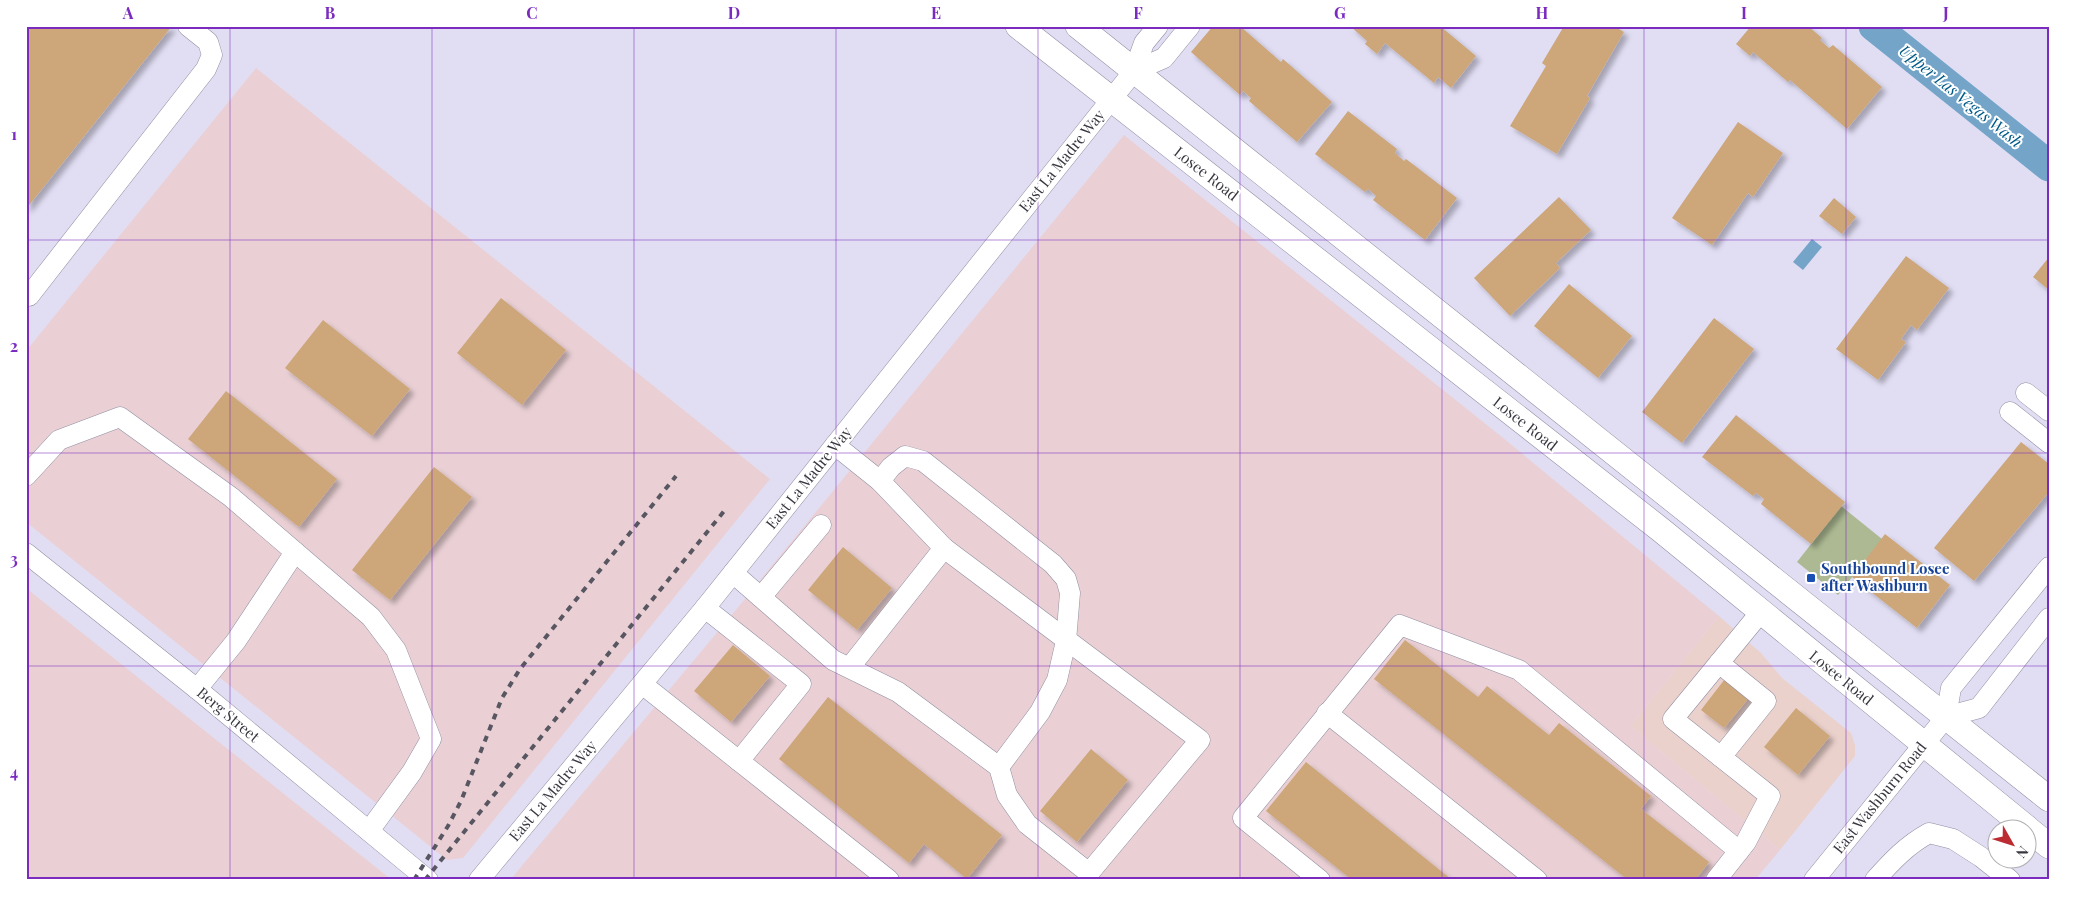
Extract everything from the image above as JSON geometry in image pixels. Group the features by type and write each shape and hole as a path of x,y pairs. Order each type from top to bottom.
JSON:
{"main road":[{"name":"Losee Road","path":"1018,26 1653,524 2013,818"},
{"path":"1078,26 2049,799"},
{"name":"Losee Road","path":"2038,838 2049,846"}],"street":[{"path":"26,293 29,296 206,69 212,55 208,42 188,26"},
{"name":"East La Madre Way","path":"479,880 705,608 1111,100 1134,71 1144,43 1158,26"},
{"name":"East La Madre Way","path":"1134,71 1164,58 1186,28"},
{"path":"2026,393 2049,411"},
{"path":"2010,412 2049,443"},
{"path":"26,476 59,440 120,418 231,497 370,617 396,650 431,739 412,772 369,831"},
{"path":"733,573 833,660 898,692 999,767 1008,795 1028,824 1089,873 1200,740 944,548 880,481 835,446"},
{"path":"880,481 891,467 905,456 923,461 1053,564 1066,579 1070,592 1066,641 1057,680 1040,712 999,767"},
{"path":"761,598 821,525"},
{"path":"850,668 944,548"},
{"path":"197,689 236,641 295,552"},
{"name":"Berg Street","path":"26,553 197,689 428,880"},
{"name":"East Washburn Road","path":"1814,880 1946,717 1951,688 2049,567"},
{"path":"705,608 800,684 739,760"},
{"path":"1716,880 1746,842 1770,796 1673,719 1760,613"},
{"path":"1946,717 1979,708 2049,618"},
{"path":"1320,880 1243,818 1400,625 1519,670 1739,851"},
{"path":"1719,663 1766,701 1721,757"},
{"path":"642,684 889,880"},
{"path":"1327,713 1536,880"},
{"path":"1876,880 1910,844 1929,833 1953,839 1981,857 2010,880"}],"shaded area":[{"path":"256,68 770,479 463,858 447,860 26,522 26,351"},
{"path":"1124,135 1502,437 1719,616 1630,726 1780,850 1755,880 510,880 730,617"},
{"path":"26,588 328,829 392,880 26,880"},
{"path":"1719,616 1761,653 1782,678 1851,733 1855,745 1855,756 1780,850 1630,726"}],"green space":[{"path":"1841,506 1882,539 1838,595 1797,562"}],"water":[{"path":"1812,239 1822,247 1803,270 1793,262"}],"building":[{"path":"26,26 172,26 26,209"},
{"path":"1213,26 1240,26 1281,62 1283,59 1332,102 1297,142 1249,101 1251,98 1243,91 1240,95 1191,52"},
{"path":"1350,26 1440,26 1476,56 1451,88 1438,77 1434,83 1385,43 1377,54 1365,44 1367,41"},
{"path":"1564,26 1614,26 1624,32 1587,96 1590,98 1557,154 1510,126 1546,66 1542,63"},
{"path":"1751,26 1808,26 1822,38 1820,40 1829,48 1833,45 1882,87 1847,129 1790,80 1788,82 1753,52 1750,56 1736,44"},
{"path":"1348,111 1397,149 1395,153 1404,161 1406,159 1457,198 1425,240 1373,200 1376,196 1368,189 1365,192 1315,154"},
{"path":"1738,122 1783,153 1753,197 1748,193 1712,245 1672,218"},
{"path":"1559,197 1591,230 1556,263 1560,268 1510,316 1474,278"},
{"path":"1834,198 1856,217 1842,234 1819,216"},
{"path":"1906,256 1949,288 1917,330 1911,325 1901,339 1906,342 1878,380 1836,349"},
{"path":"2049,257 2049,290 2033,277"},
{"path":"1569,284 1632,336 1598,378 1534,326"},
{"path":"501,298 566,350 522,405 457,353"},
{"path":"1714,318 1754,349 1682,443 1642,412"},
{"path":"323,320 410,389 372,436 285,368"},
{"path":"226,391 337,479 299,527 188,439"},
{"path":"1736,415 1845,502 1811,544 1761,504 1764,499 1756,493 1753,496 1702,457"},
{"path":"2021,442 2049,464 2049,492 1974,581 1934,548"},
{"path":"434,467 472,497 390,600 352,570"},
{"path":"1885,534 1950,585 1917,628 1852,577"},
{"path":"843,547 892,588 857,630 808,590"},
{"path":"1405,640 1478,697 1487,686 1549,735 1559,723 1651,796 1641,809 1709,862 1695,880 1628,880 1374,679"},
{"path":"733,645 770,676 731,722 694,691"},
{"path":"1728,675 1752,694 1724,728 1701,710"},
{"path":"828,697 1002,835 967,879 924,844 909,863 779,759"},
{"path":"1796,708 1830,736 1798,775 1764,747"},
{"path":"1091,749 1128,780 1077,842 1040,811"},
{"path":"1306,762 1452,880 1352,880 1266,811"}],"waterway":[{"name":"Upper Las Vegas Wash","path":"1874,26 2049,166"}],"railway":[{"path":"414,880 448,826 461,801 502,698 520,669 676,476"},
{"path":"425,880 725,510"}],"place":[{"name":"Southbound Losee after Washburn","path":"1811,578"}]}
